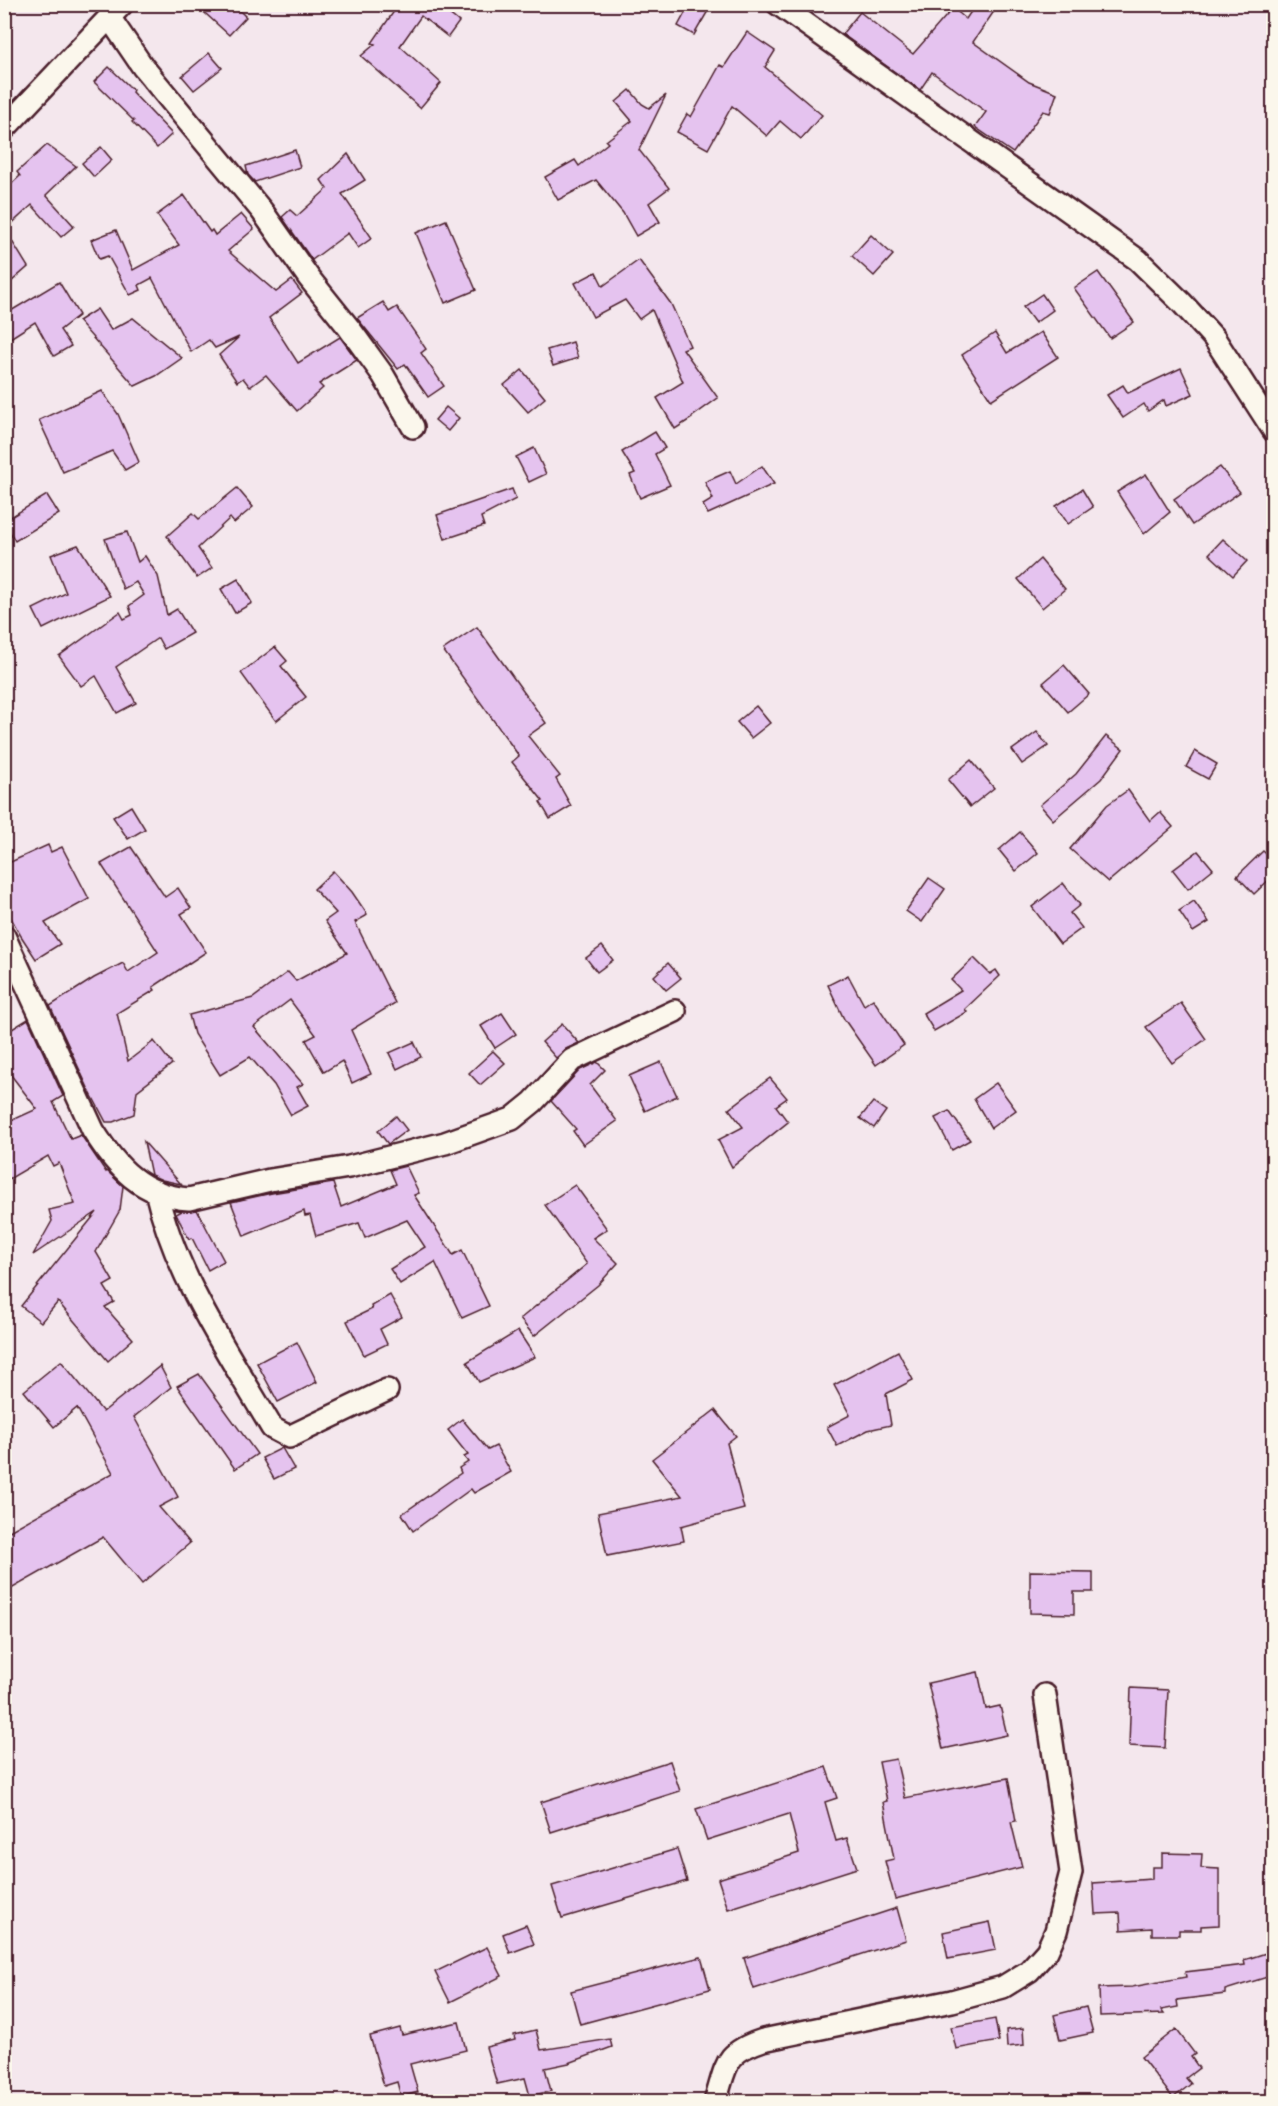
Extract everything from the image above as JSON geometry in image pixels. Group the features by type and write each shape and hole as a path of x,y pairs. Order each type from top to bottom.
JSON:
{"street":[{"path":"778,4 1138,260 1214,338 1274,431"},
{"path":"4,129 116,11 143,67 254,202 363,347 383,375 413,427"},
{"path":"4,936 93,1130 109,1156 134,1180 176,1198 189,1199 270,1180 349,1167 445,1143 512,1119 572,1060 675,1011"},
{"path":"156,1191 182,1267 272,1428 289,1437 387,1390"},
{"path":"715,2102 727,2062 743,2046 952,2001 1003,1987 1029,1971 1047,1951 1056,1932 1071,1872 1045,1695"}],"building":[{"path":"195,4 233,4 246,17 229,35"},
{"path":"399,4 437,4 459,22 448,37 421,16 400,46 441,83 420,108 361,56 375,44 372,43"},
{"path":"690,4 712,4 694,35 678,26"},
{"path":"976,4 999,4 973,42 1029,82 1057,93 1050,113 1043,111 1013,153 975,127 986,112 932,72 920,90 842,34 860,12 913,54 953,8 966,19"},
{"path":"747,32 775,51 765,67 822,115 801,139 780,121 767,136 732,106 708,149 677,132 687,114 691,117 720,65 724,67"},
{"path":"209,53 222,68 194,90 182,76"},
{"path":"109,67 172,134 157,148 132,122 134,121 94,82"},
{"path":"630,90 642,104 649,108 666,95 639,150 669,188 649,203 660,222 636,236 623,213 596,180 558,200 545,177 575,160 579,166 632,121 616,102"},
{"path":"47,145 76,166 46,195 74,226 61,237 32,205 5,230 28,267 4,288 4,191 20,176 17,172"},
{"path":"101,147 112,160 94,177 82,163"},
{"path":"295,150 300,167 255,182 248,175 246,166"},
{"path":"348,154 365,180 342,194 372,238 358,248 348,233 312,260 282,217 290,210 297,216 327,189 321,180"},
{"path":"184,195 210,232 212,230 215,235 241,214 254,229 228,251 276,292 292,280 302,293 269,318 298,363 340,337 357,360 319,384 323,388 297,411 266,375 250,387 243,378 237,382 219,355 239,337 215,348 209,340 191,352 152,278 139,285 141,290 130,295 108,256 99,259 91,240 116,230 133,270 179,245 157,215"},
{"path":"446,220 476,290 445,303 416,233"},
{"path":"871,235 893,255 874,276 852,256"},
{"path":"639,260 671,304 690,346 683,349 718,398 675,429 657,398 683,382 652,310 639,319 625,300 593,317 575,283 596,272 603,286"},
{"path":"1098,272 1134,322 1110,338 1074,288"},
{"path":"59,282 79,315 60,330 71,346 54,356 35,322 4,342 4,315"},
{"path":"1042,294 1053,310 1035,323 1023,307"},
{"path":"383,302 389,312 397,307 426,349 421,353 444,386 428,397 405,364 398,369 357,318"},
{"path":"97,309 111,330 133,318 182,358 156,376 135,386 78,321"},
{"path":"1041,332 1058,357 991,400 962,355 995,333 1007,353"},
{"path":"573,342 578,358 553,366 547,350"},
{"path":"1181,368 1193,394 1166,406 1164,400 1148,411 1144,404 1123,418 1107,395 1123,385 1128,393"},
{"path":"522,370 545,398 528,412 504,385"},
{"path":"102,391 118,414 139,462 125,470 112,451 63,472 39,420"},
{"path":"446,407 459,418 448,431 435,420"},
{"path":"655,432 665,448 655,454 670,485 640,498 630,475 635,473 622,452"},
{"path":"534,448 546,474 529,482 516,457"},
{"path":"762,466 774,484 708,514 703,505 713,499 705,482 730,471 736,484"},
{"path":"1220,467 1240,492 1192,525 1174,499"},
{"path":"1146,474 1170,512 1144,534 1117,492"},
{"path":"237,488 253,507 234,523 230,518 198,548 212,568 197,578 167,536 193,513 199,519"},
{"path":"512,489 516,499 481,517 484,526 445,539 437,515"},
{"path":"1082,489 1093,507 1068,524 1056,506"},
{"path":"47,495 59,514 15,541 4,521"},
{"path":"127,532 138,562 145,556 158,576 167,615 177,609 192,633 164,649 158,638 116,667 136,703 117,713 96,676 81,686 59,656 120,612 124,619 132,615 129,606 144,595 136,582 123,589 105,539"},
{"path":"1223,539 1247,561 1233,576 1209,554"},
{"path":"78,545 110,596 43,629 33,609 66,593 51,555"},
{"path":"1040,559 1065,589 1042,608 1018,579"},
{"path":"238,579 252,603 235,613 221,589"},
{"path":"477,627 546,723 528,736 560,776 556,779 571,806 550,819 540,802 543,801 512,762 519,756 443,650"},
{"path":"275,647 287,661 281,666 306,697 276,721 241,673"},
{"path":"1064,665 1089,694 1068,712 1043,683"},
{"path":"756,706 770,723 751,738 737,722"},
{"path":"1037,732 1048,746 1022,764 1012,750"},
{"path":"1106,736 1123,749 1101,779 1053,820 1040,805 1076,774"},
{"path":"1195,751 1217,764 1208,779 1186,767"},
{"path":"971,760 994,788 970,807 948,780"},
{"path":"1128,790 1150,821 1160,812 1173,827 1108,882 1070,849 1107,805"},
{"path":"131,806 145,829 128,839 113,817"},
{"path":"1020,832 1038,853 1016,871 999,850"},
{"path":"48,845 51,852 62,847 89,899 45,923 60,944 36,959 4,905 4,865"},
{"path":"131,847 165,897 178,888 191,908 181,914 206,952 153,987 155,990 117,1013 128,1061 154,1041 172,1064 137,1091 134,1114 113,1122 106,1122 50,1006 123,963 128,972 158,952 101,864"},
{"path":"1198,851 1213,869 1188,889 1173,870"},
{"path":"1263,851 1274,861 1274,875 1254,894 1237,876"},
{"path":"333,871 352,892 367,914 355,922 395,1003 351,1030 371,1074 352,1083 342,1061 324,1072 306,1040 316,1035 290,1000 254,1027 303,1084 297,1087 308,1106 291,1115 274,1085 250,1057 220,1075 194,1034 189,1015 253,998 288,972 296,981 347,953 325,921 336,913 314,889"},
{"path":"929,878 945,889 922,922 906,911"},
{"path":"1063,883 1080,905 1070,913 1082,928 1060,944 1032,907"},
{"path":"1194,901 1209,922 1193,932 1179,911"},
{"path":"602,946 613,960 597,972 586,958"},
{"path":"974,958 990,974 996,970 1000,976 965,1009 967,1012 934,1031 923,1013 961,990 951,980"},
{"path":"668,963 681,978 666,990 654,976"},
{"path":"848,975 864,1005 873,999 904,1045 876,1065 844,1019 828,985"},
{"path":"1181,1003 1206,1039 1172,1063 1146,1027"},
{"path":"502,1013 516,1034 495,1048 481,1026"},
{"path":"28,1019 63,1096 53,1102 71,1139 81,1135 106,1172 123,1186 120,1210 96,1252 113,1281 104,1286 114,1302 105,1307 133,1339 108,1361 58,1302 41,1322 21,1306 97,1212 33,1255 52,1221 49,1210 75,1204 59,1163 53,1166 48,1156 4,1182 4,1124 37,1109 4,1066 4,1034"},
{"path":"562,1024 579,1043 566,1049 556,1058 542,1042"},
{"path":"414,1042 421,1057 397,1069 389,1053"},
{"path":"493,1051 505,1063 480,1085 469,1073"},
{"path":"597,1062 605,1070 590,1085 617,1121 583,1145 573,1131 576,1129 551,1101 580,1070"},
{"path":"661,1062 677,1096 645,1111 629,1076"},
{"path":"770,1078 787,1098 776,1106 788,1122 732,1167 718,1140 743,1127 729,1109"},
{"path":"996,1083 1016,1110 991,1128 974,1099"},
{"path":"873,1102 886,1111 874,1128 860,1118"},
{"path":"949,1111 970,1140 952,1150 935,1118"},
{"path":"396,1116 407,1130 388,1144 378,1131"},
{"path":"144,1142 181,1184 151,1175"},
{"path":"406,1166 419,1193 414,1195 453,1255 462,1250 489,1306 462,1318 435,1262 400,1284 390,1269 425,1247 407,1220 365,1238 359,1223 316,1236 310,1215 305,1216 304,1211 244,1236 231,1202 333,1183 341,1207 396,1184 390,1170"},
{"path":"575,1185 607,1229 593,1238 618,1263 598,1285 534,1336 520,1319 587,1264 545,1205"},
{"path":"197,1210 224,1261 208,1270 192,1238 189,1239 176,1214 182,1211"},
{"path":"390,1295 402,1317 380,1329 387,1344 364,1355 347,1321 372,1309 371,1306"},
{"path":"518,1331 535,1357 479,1382 467,1362"},
{"path":"297,1342 317,1382 278,1402 257,1363"},
{"path":"898,1351 913,1380 886,1394 891,1425 868,1430 837,1446 827,1427 850,1415 834,1385"},
{"path":"61,1361 103,1412 160,1366 171,1387 134,1417 178,1497 159,1507 190,1543 142,1584 103,1537 4,1593 4,1534 113,1473 77,1408 54,1427 24,1391"},
{"path":"199,1374 257,1454 235,1469 177,1386"},
{"path":"715,1410 736,1436 727,1443 744,1509 681,1526 684,1541 607,1556 598,1513 682,1496 652,1459"},
{"path":"462,1419 488,1450 496,1446 511,1472 474,1493 471,1489 413,1531 402,1514 461,1473 459,1468 468,1462 464,1457 468,1455 448,1430"},
{"path":"282,1448 294,1469 274,1479 262,1458"},
{"path":"1030,1571 1093,1572 1093,1592 1074,1592 1074,1614 1030,1613"},
{"path":"978,1672 986,1709 1000,1706 1007,1735 943,1749 928,1683"},
{"path":"1131,1688 1168,1690 1165,1748 1129,1746"},
{"path":"896,1759 905,1798 1008,1778 1016,1821 1011,1822 1022,1867 895,1899 885,1861 894,1859 883,1802 887,1801 879,1762"},
{"path":"670,1761 680,1791 551,1832 541,1802"},
{"path":"826,1767 837,1798 825,1802 836,1841 847,1838 857,1868 728,1909 718,1879 799,1853 789,1814 707,1840 696,1809"},
{"path":"677,1849 687,1881 562,1918 552,1886"},
{"path":"1162,1853 1202,1854 1201,1868 1219,1869 1219,1925 1201,1926 1201,1930 1179,1930 1179,1935 1152,1935 1152,1928 1121,1930 1120,1913 1095,1914 1093,1883 1152,1879 1152,1867 1162,1867"},
{"path":"897,1908 906,1940 754,1989 744,1958"},
{"path":"990,1922 996,1950 948,1959 943,1932"},
{"path":"526,1925 534,1944 510,1953 503,1934"},
{"path":"487,1947 502,1976 450,2002 435,1972"},
{"path":"1266,1953 1269,1962 1274,1962 1274,1975 1225,1990 1225,1994 1177,2000 1178,2007 1161,2010 1164,2014 1100,2016 1099,1988 1132,1987 1186,1977 1185,1972 1245,1965 1244,1960"},
{"path":"701,1957 710,1989 580,2024 571,1991"},
{"path":"1086,2007 1093,2033 1060,2040 1054,2015"},
{"path":"995,2019 999,2041 956,2049 951,2027"},
{"path":"459,2022 466,2050 410,2064 418,2092 401,2097 397,2082 384,2086 370,2036 400,2028 402,2035"},
{"path":"1023,2028 1024,2045 1007,2047 1006,2030"},
{"path":"1176,2029 1195,2054 1191,2057 1199,2068 1186,2078 1191,2084 1173,2098 1141,2057"},
{"path":"536,2030 541,2050 610,2039 612,2047 569,2063 545,2068 551,2091 530,2096 525,2078 497,2084 486,2047 515,2040 514,2035"}]}
